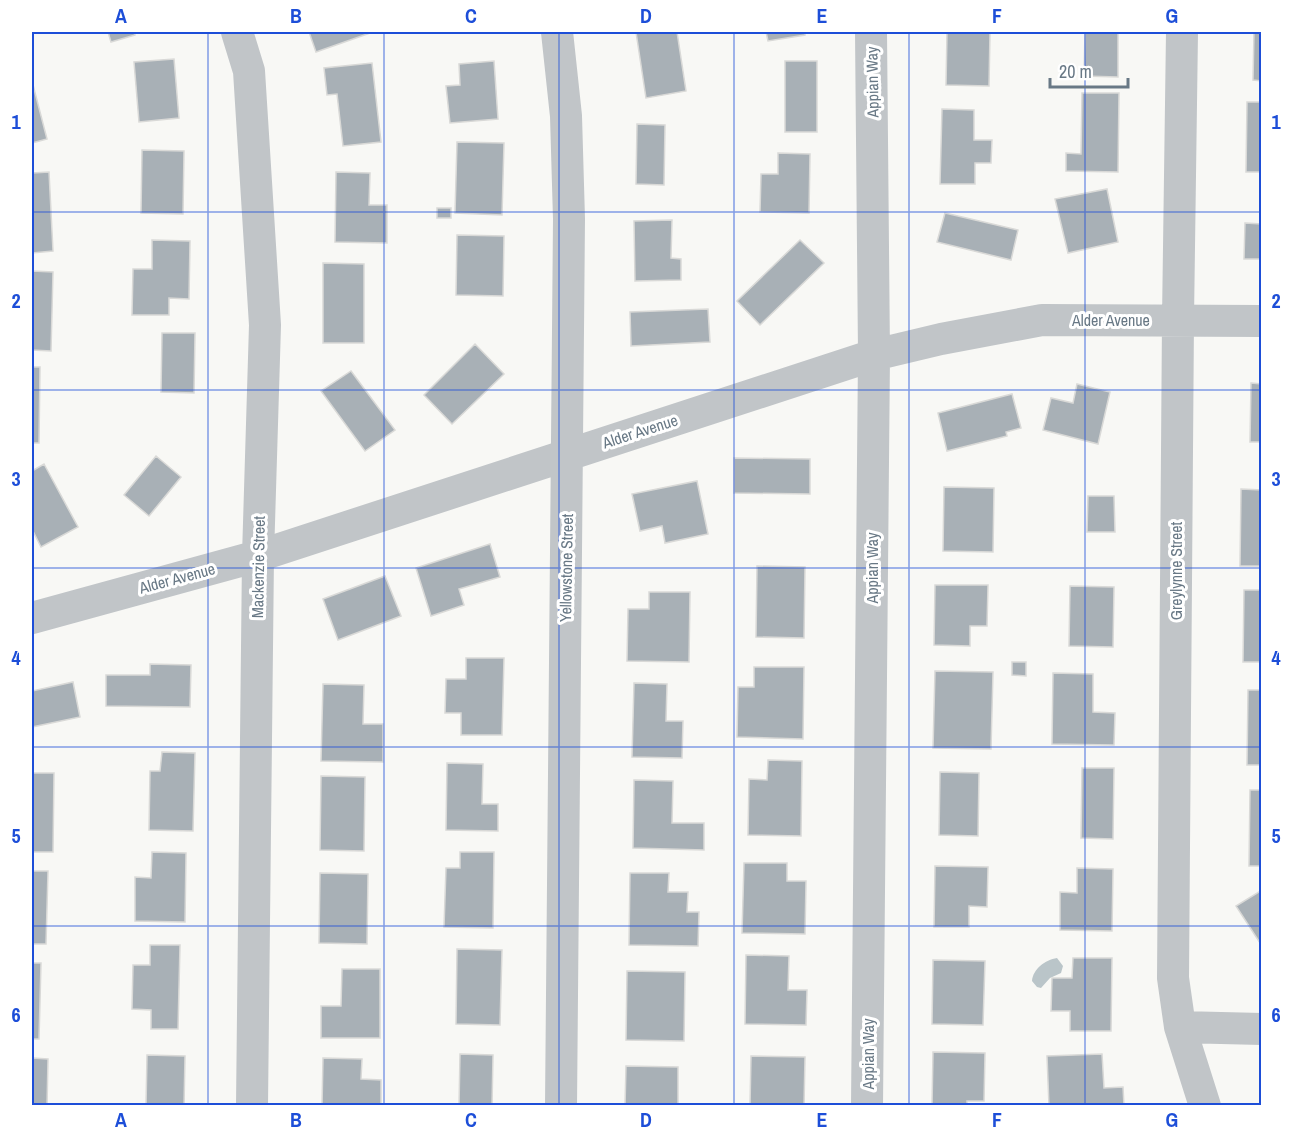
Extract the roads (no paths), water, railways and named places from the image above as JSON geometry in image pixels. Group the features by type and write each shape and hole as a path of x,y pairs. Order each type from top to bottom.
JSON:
{"street":[{"name":"Mackenzie Street","path":"237,32 249,71 265,325 258,556 252,1106"},
{"name":"Yellowstone Street","path":"557,32 566,116 569,219 561,1106"},
{"name":"Appian Way","path":"867,1106 874,355 871,32"},
{"name":"Greylynne Street","path":"1182,32 1173,978 1180,1027 1205,1106"},
{"name":"Alder Avenue","path":"32,618 258,556 874,355 940,339 1042,320 1262,321"},
{"path":"1180,1027 1262,1029"}]}
